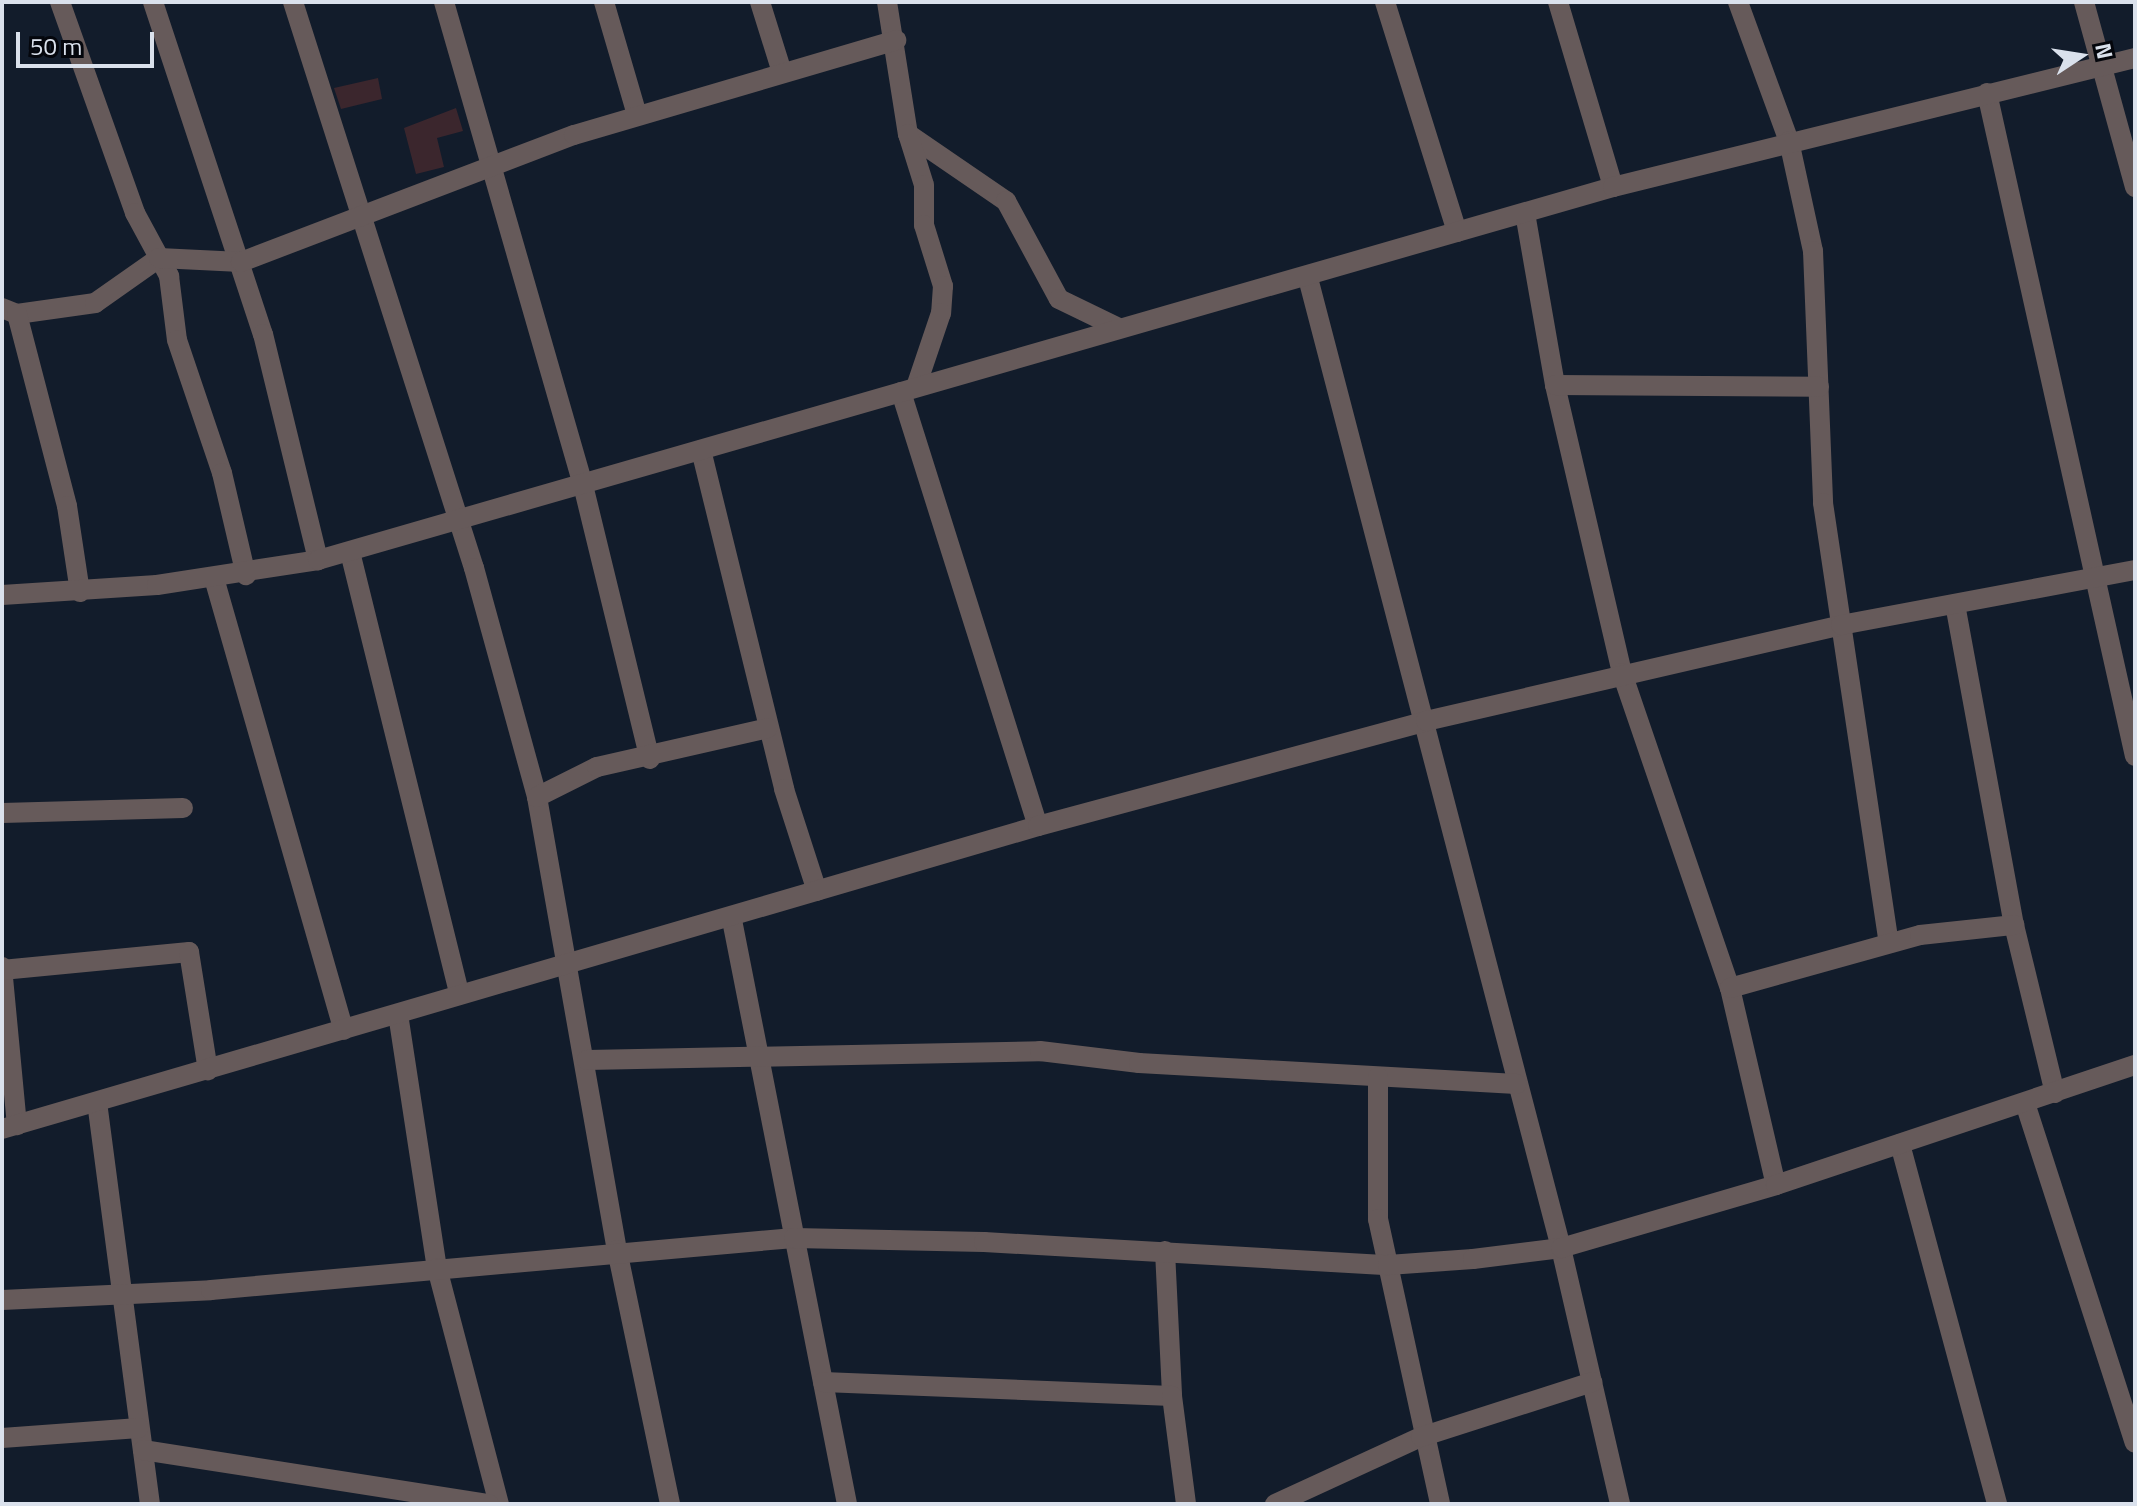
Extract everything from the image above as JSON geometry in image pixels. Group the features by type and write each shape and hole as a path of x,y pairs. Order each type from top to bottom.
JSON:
{"street":[{"path":"60,2 87,90 169,276 177,340 222,473 246,575"},
{"path":"153,2 241,262 287,417 318,560"},
{"path":"293,2 459,523 537,797 571,965 617,1250 670,1504"},
{"path":"444,2 488,169 583,485 650,759"},
{"path":"604,2 637,115"},
{"path":"760,2 782,72"},
{"path":"887,2 896,40 908,134 924,185 924,225 943,286 941,313 908,389 1038,826"},
{"path":"1385,2 1457,232"},
{"path":"1558,2 1613,187"},
{"path":"1738,2 1789,141 1815,264 1823,503 1889,943"},
{"path":"2084,2 2135,187"},
{"path":"80,592 56,460 10,311 95,303 159,258 241,262 637,115 896,40"},
{"path":"2,595 80,592 246,575 350,552 459,523 1119,328 1308,278 1613,187 1789,141 2135,58"},
{"path":"1987,93 2135,756"},
{"path":"908,134 1006,201 1059,299 1119,328"},
{"path":"1525,213 1555,385 1622,673 1730,988 1776,1185"},
{"path":"1308,278 1561,1248 1620,1504"},
{"path":"1555,385 1819,387"},
{"path":"701,450 768,728 817,891"},
{"path":"350,552 460,995"},
{"path":"208,1070 189,952 2,969 10,1127 208,1070 460,995 732,920 817,891 1038,826 1426,721 1622,673 1841,625 2135,570"},
{"path":"214,578 344,1030"},
{"path":"1955,604 2014,925 2055,1093"},
{"path":"537,797 597,767 650,759 768,728"},
{"path":"2,813 183,808"},
{"path":"732,920 762,1056 794,1238 847,1504"},
{"path":"1730,988 1889,943 2014,925"},
{"path":"398,1014 437,1268 499,1504"},
{"path":"587,1060 1040,1051 1378,1077 1516,1084"},
{"path":"2,1300 124,1295 617,1250 794,1238 1165,1251 1388,1265 1561,1248 1776,1185 2135,1065"},
{"path":"1378,1077 1378,1219 1421,1437 1440,1504"},
{"path":"97,1102 150,1504"},
{"path":"2025,1103 2135,1443"},
{"path":"1900,1144 1997,1504"},
{"path":"1165,1251 1172,1396 1186,1504"},
{"path":"823,1382 1172,1396"},
{"path":"1275,1504 1421,1437 1592,1382"},
{"path":"2,1438 139,1428"},
{"path":"143,1450 489,1504"}],"building":[{"path":"378,78 382,99 341,109 334,88"},
{"path":"456,108 463,131 437,138 444,167 416,174 404,128"}]}
